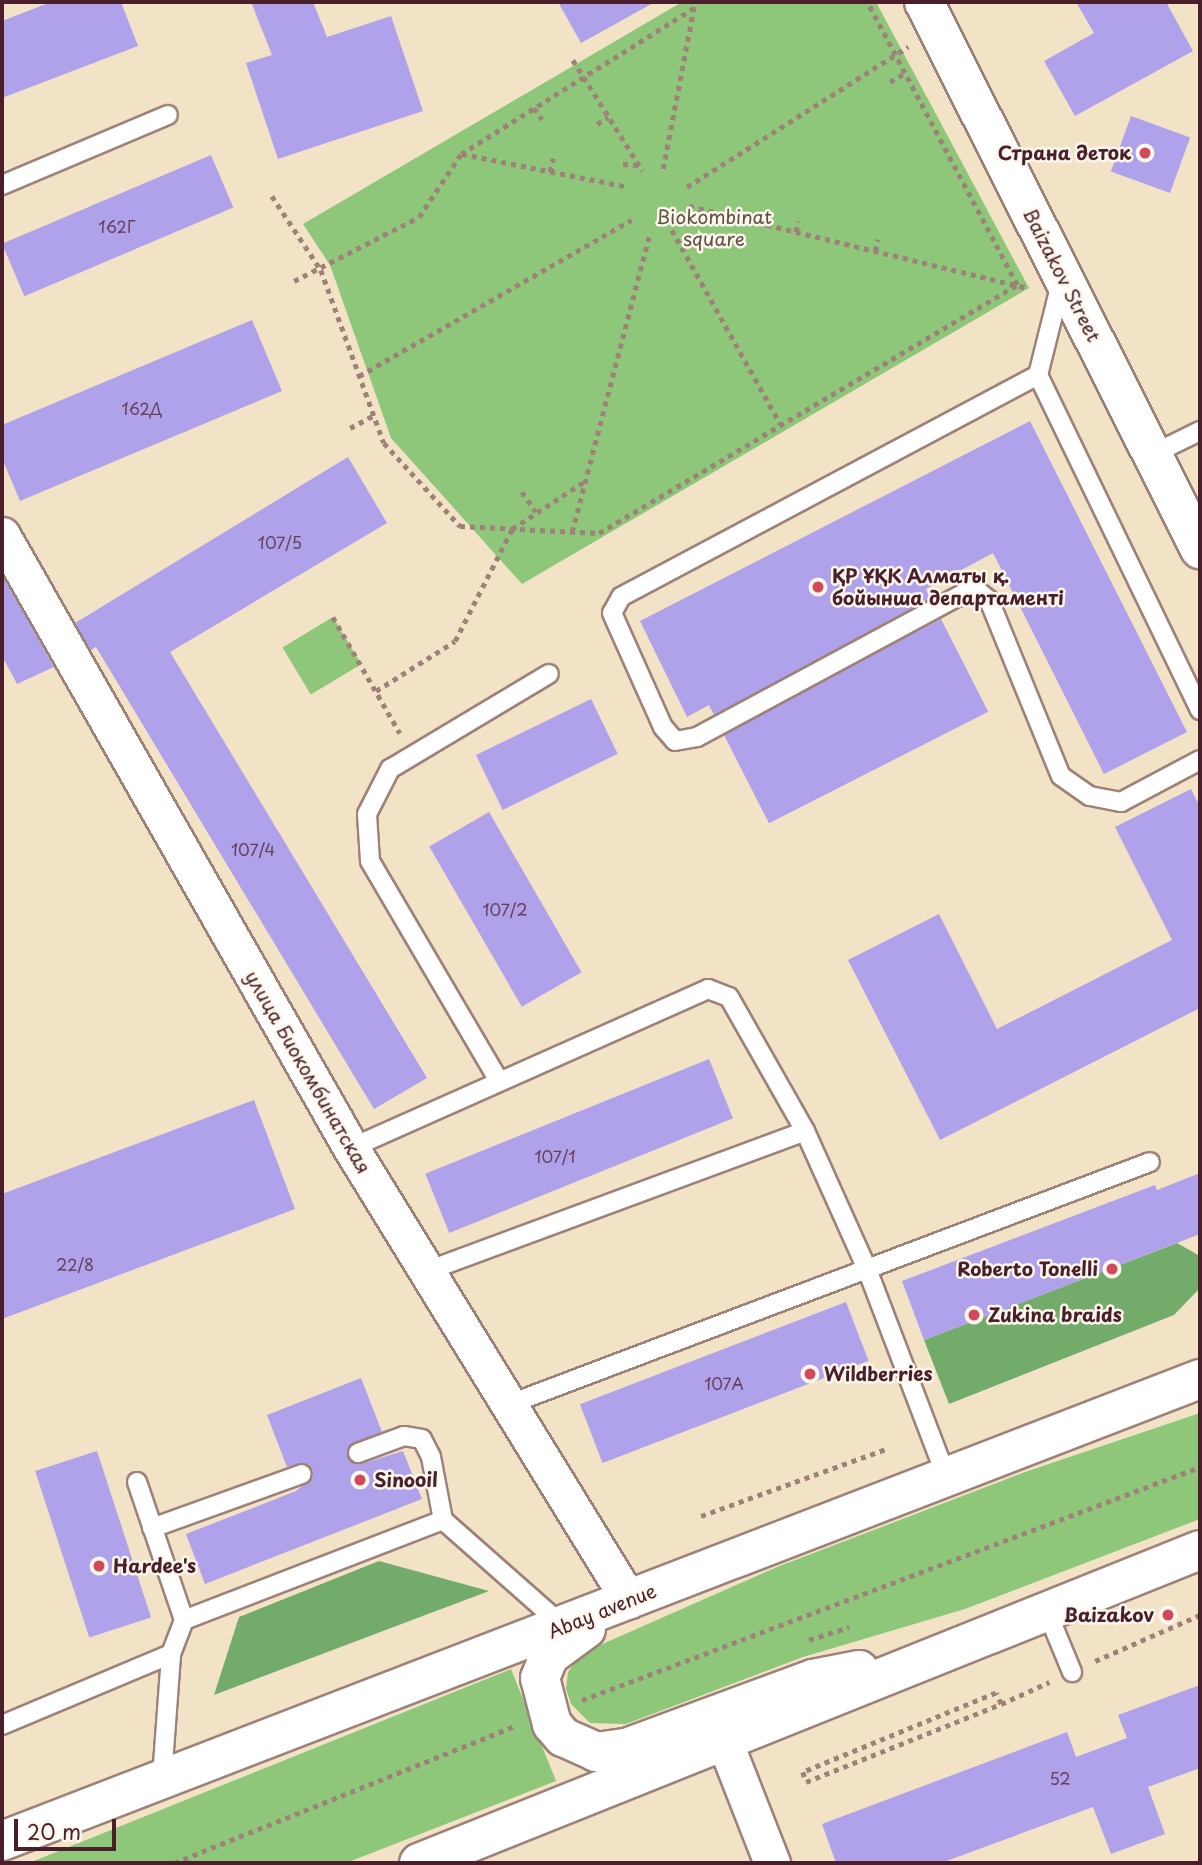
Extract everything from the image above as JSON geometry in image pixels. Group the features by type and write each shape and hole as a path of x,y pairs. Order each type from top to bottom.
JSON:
{"main road":[{"name":"Baizakov Street","path":"924,2 1051,283 1153,454 1200,549"},
{"name":"Abay avenue","path":"2,1840 564,1627 1200,1379"},
{"path":"419,1863 960,1650 1200,1550"},
{"path":"629,1600 549,1656 540,1678 546,1713 563,1737 596,1752 626,1748 813,1679 960,1650"}],"street":[{"name":"улица Биокомбинатская","path":"2,534 351,1148 629,1600"},
{"path":"725,1743 772,1863"}],"lane":[{"path":"2,185 168,115"},
{"path":"1051,283 1038,375 1200,710"},
{"path":"1038,375 621,597 612,613 663,727 675,741 697,737 974,588 989,600 1061,776 1090,796 1121,802 1200,760"},
{"path":"1153,454 1200,431"},
{"path":"499,1081 370,861 367,814 390,769 550,674"},
{"path":"351,1148 708,989 729,997 805,1131 867,1269 946,1476"},
{"path":"427,1271 805,1131"},
{"path":"509,1404 1150,1162"},
{"path":"358,1453 404,1436 422,1439 431,1457 443,1520 564,1627"},
{"path":"152,1528 302,1474"},
{"path":"137,1482 184,1620 172,1654 162,1779"},
{"path":"184,1620 443,1520"},
{"path":"1048,1614 1072,1672"},
{"path":"2,1725 172,1654"}],"path":[{"path":"867,2 1017,285"},
{"path":"294,282 419,216 461,154 695,5"},
{"path":"663,169 695,5"},
{"path":"687,187 912,45"},
{"path":"573,60 643,171"},
{"path":"890,82 905,74"},
{"path":"533,108 542,119"},
{"path":"597,124 608,117"},
{"path":"461,154 628,187"},
{"path":"550,172 553,158"},
{"path":"623,164 639,164"},
{"path":"272,196 321,270 384,443 460,526 599,533 1017,285"},
{"path":"690,206 1017,285 1051,283"},
{"path":"359,376 631,220"},
{"path":"796,232 798,221"},
{"path":"671,230 780,425"},
{"path":"572,532 650,233"},
{"path":"875,251 878,239"},
{"path":"350,428 374,415"},
{"path":"376,691 455,640 512,529 586,481"},
{"path":"522,492 536,512"},
{"path":"333,617 413,754"},
{"path":"701,1516 886,1449"},
{"path":"174,1863 546,1713 1200,1467"},
{"path":"1001,1704 996,1693 803,1772 806,1782 1001,1704 1200,1615"}],"green space":[{"name":"Biokombinat square","path":"682,2 876,2 1029,288 522,584 391,438 330,265 303,224"},
{"path":"333,617 361,664 311,695 282,647"},
{"path":"1177,1243 1200,1256 1200,1288 1174,1315 949,1404 924,1340"},
{"path":"1200,1413 1200,1519 965,1609 803,1657 626,1724 590,1723 571,1704 566,1689 568,1672 582,1653 777,1567 1028,1471"},
{"path":"379,1561 489,1591 214,1695 239,1617"},
{"path":"511,1669 556,1781 346,1863 29,1863"}],"building":[{"path":"51,2 121,2 138,46 2,98 2,21"},
{"path":"251,2 313,2 327,37 391,16 423,111 278,159 246,63 272,55"},
{"path":"558,2 655,2 581,43"},
{"path":"1076,2 1166,2 1193,51 1075,116 1044,61 1094,33"},
{"path":"1131,116 1190,138 1170,193 1111,171"},
{"path":"211,155 233,207 24,296 2,244"},
{"path":"252,320 282,391 20,501 2,458 2,425"},
{"name":"ҚР ҰҚК Алматы қ. бойынша департаменті","path":"1030,421 1187,732 1104,774 993,553 926,589 930,599 714,715 709,705 687,717 640,621"},
{"path":"348,457 387,523 170,652 427,1078 374,1109 96,647 91,650 75,623"},
{"path":"2,575 54,667 17,684 2,656"},
{"path":"941,619 988,712 769,823 722,731"},
{"path":"591,699 618,754 503,810 476,755"},
{"path":"1191,789 1200,807 1200,1008 940,1140 848,960 939,914 997,1029 1172,940 1115,827"},
{"path":"489,812 582,972 522,1007 429,846"},
{"path":"709,1059 733,1118 449,1233 425,1174"},
{"path":"254,1100 295,1209 2,1319 2,1194"},
{"path":"1200,1173 1200,1234 924,1340 902,1281 1155,1185 1157,1190"},
{"path":"846,1302 869,1361 603,1463 580,1404"},
{"name":"Sinooil","path":"361,1378 382,1432 350,1445 348,1458 361,1464 403,1451 422,1499 205,1584 186,1534 296,1491 313,1477 305,1463 287,1467 267,1415"},
{"path":"97,1451 151,1617 89,1638 35,1471"},
{"path":"1200,1685 1200,1768 1148,1787 1165,1834 1111,1854 1093,1807 941,1863 836,1863 822,1824 1067,1732 1076,1757 1127,1738 1118,1715"}],"place":[{"name":"Страна деток","path":"1145,153"},
{"name":"ҚР ҰҚК Алматы қ. бойынша департаменті","path":"818,587"},
{"name":"Roberto Tonelli","path":"1112,1269"},
{"name":"Zukina braids","path":"974,1315"},
{"name":"Wildberries","path":"810,1374"},
{"name":"Sinooil","path":"360,1480"},
{"name":"Hardee's","path":"99,1566"},
{"name":"Baizakov","path":"1168,1615"}]}
